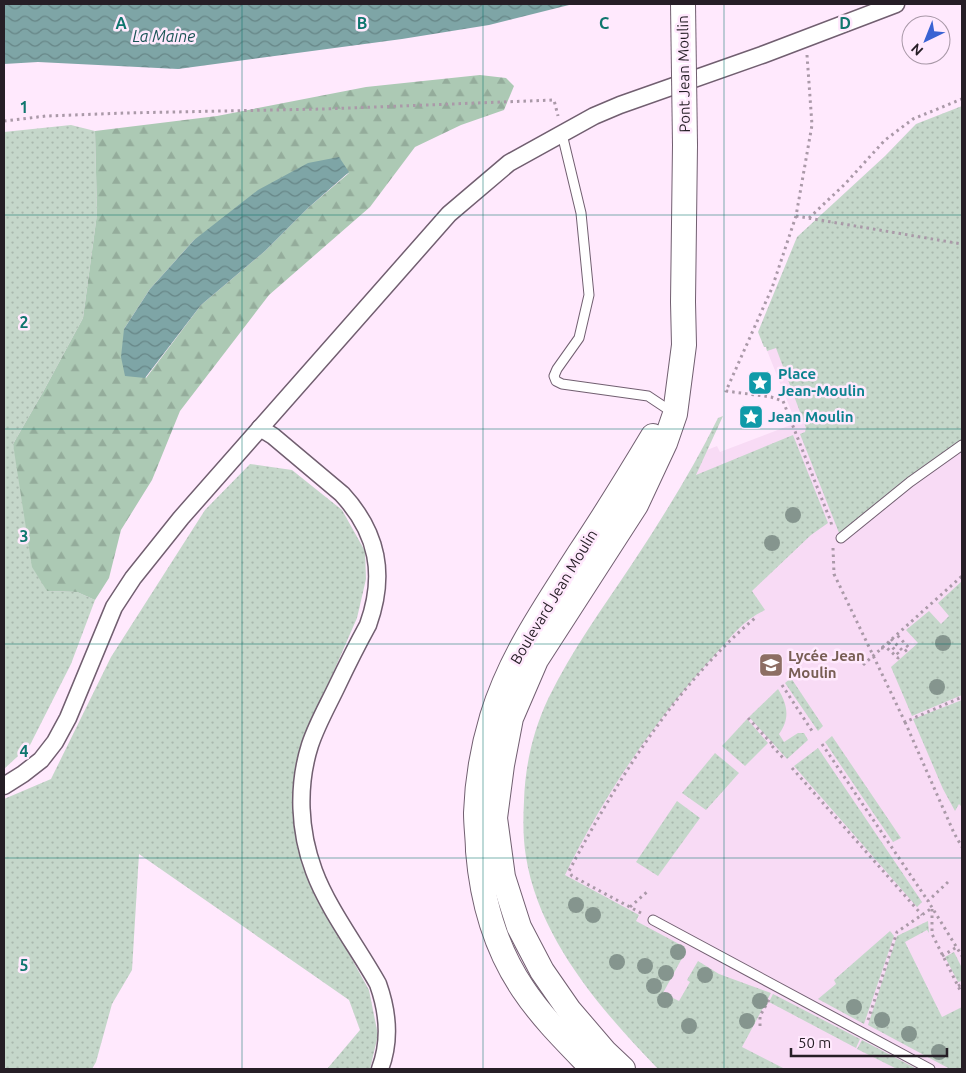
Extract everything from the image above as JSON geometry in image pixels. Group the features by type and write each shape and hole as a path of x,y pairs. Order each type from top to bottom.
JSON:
{"main road":[{"name":"Pont Jean Moulin","path":"682,4 685,145"},
{"name":"Boulevard Jean Moulin","path":"623,1069 605,1052 569,1010 542,972 519,927 503,877 495,818 511,718 536,660 636,505 665,443 675,414 684,345 685,145"},
{"name":"Boulevard Jean Moulin","path":"593,1069 550,1023 524,990 503,955 491,920 480,875 476,814 482,762 492,717 510,669 542,612 623,487 654,435 680,377"}],"street":[{"path":"4,786 41,760 54,742 68,718 114,607 133,578 181,518 449,214 508,163 594,116 620,104 698,78 896,4"},
{"path":"260,428 273,436 342,494 352,505 367,530 376,561 378,577 373,609 368,625 313,738 305,765 301,807 307,851 314,872 324,893 378,984 383,1000 388,1032 380,1069"}],"lane":[{"path":"562,134 581,213 588,295 579,338 557,369 554,376 556,382 648,396 666,408"},
{"path":"837,541 910,482 962,445"},
{"path":"653,920 930,1069"}],"path":[{"path":"807,55 812,124 796,216 772,288 726,391 771,398 783,402 831,522 832,529"},
{"path":"809,218 845,184 885,140 913,120 962,99"},
{"path":"4,121 46,116 124,113 323,109 554,100"},
{"path":"796,216 962,244"},
{"path":"837,541 834,574 905,722 954,834 962,847"},
{"path":"863,665 962,576"},
{"path":"653,920 572,876 569,871 604,806 651,735 701,672 736,634 755,618"},
{"path":"890,640 904,652 909,648 896,634"},
{"path":"881,648 888,648 898,658 900,656 890,640"},
{"path":"782,686 814,734"},
{"path":"905,722 962,698"},
{"path":"748,718 786,760"},
{"path":"822,744 928,901 962,956"},
{"path":"792,768 922,915"},
{"path":"928,901 948,882"},
{"path":"630,907 648,891"},
{"path":"864,1034 897,932 932,908"},
{"path":"932,908 932,934 961,992"},
{"path":"942,956 957,947"},
{"path":"958,986 962,984"},
{"path":"760,1026 760,1016 776,986"}],"shaded area":[{"path":"962,106 962,450 882,509 843,543 800,434 805,432 806,428 776,348 767,351 758,332 797,237 885,156 916,124"},
{"path":"71,125 95,131 97,214 83,318 13,444 47,591 77,592 95,600 71,664 30,745 4,769 4,132"},
{"name":"Lycée Jean Moulin","path":"962,298 962,1069 670,1069 547,884 683,500 707,450 717,446 720,452 796,423 766,348"},
{"path":"723,416 696,475 793,435 828,523 811,535 752,591 765,610 750,619 731,636 671,706 613,788 565,875 639,915 636,921 679,944 686,951 663,993 679,1001 690,982 687,980 698,961 719,974 771,993 742,1047 785,1069 658,1069 595,998 559,945 544,917 533,887 526,857 523,815 525,788 534,736 557,681 666,511 718,418"},
{"path":"250,464 292,470 342,510 365,551 366,579 357,618 299,751 294,824 313,889 369,990 378,1035 370,1069 327,1069 360,1030 349,1000 139,854 132,970 112,1004 96,1062 92,1069 4,1069 4,799 51,779 111,657 205,510"},
{"path":"962,581 962,695 912,716 891,667 918,643 906,630 929,611 941,624 949,616 938,603"},
{"path":"791,678 823,726 818,731 785,683"},
{"path":"778,689 786,706 785,723 779,734 784,742 798,733 804,733 808,740 787,759 749,717"},
{"path":"962,700 962,807 959,804 955,811 943,789 913,719"},
{"path":"747,719 768,743 745,766 722,746"},
{"path":"832,736 901,838 893,842 825,742"},
{"path":"818,748 922,902 917,907 794,766"},
{"path":"715,753 739,773 706,810 682,793"},
{"path":"677,801 700,818 658,876 636,862"},
{"path":"928,921 929,933 927,930 905,942 942,1017 962,1007 962,1069 950,1069 868,1025 897,936"},
{"path":"890,931 894,936 864,1024 818,999 836,984 834,980"},
{"path":"954,952 961,966 962,981 958,982 945,957"},
{"path":"773,994 860,1039 856,1048 769,1002"},
{"path":"862,1040 917,1069 897,1069 857,1049"}],"green space":[{"path":"480,75 506,78 514,86 504,110 461,125 415,147 370,207 269,295 180,411 152,480 121,530 109,578 95,600 77,592 47,591 32,567 13,444 83,318 97,214 95,131 217,116 366,87","holes":["349,173 308,208 265,251 201,305 146,378 124,329 150,289 194,240"]}],"water":[{"name":"La Maine","path":"4,4 573,4 489,25 402,39 178,69 38,62 4,64"},
{"path":"339,157 349,172 308,208 265,251 201,305 145,378 125,376 121,357 124,329 150,289 194,240 258,190 308,163"}],"place":[{"name":"Place Jean-Moulin","path":"760,383"},
{"name":"Jean Moulin","path":"751,417"},
{"name":"Lycée Jean Moulin","path":"771,665"}]}
